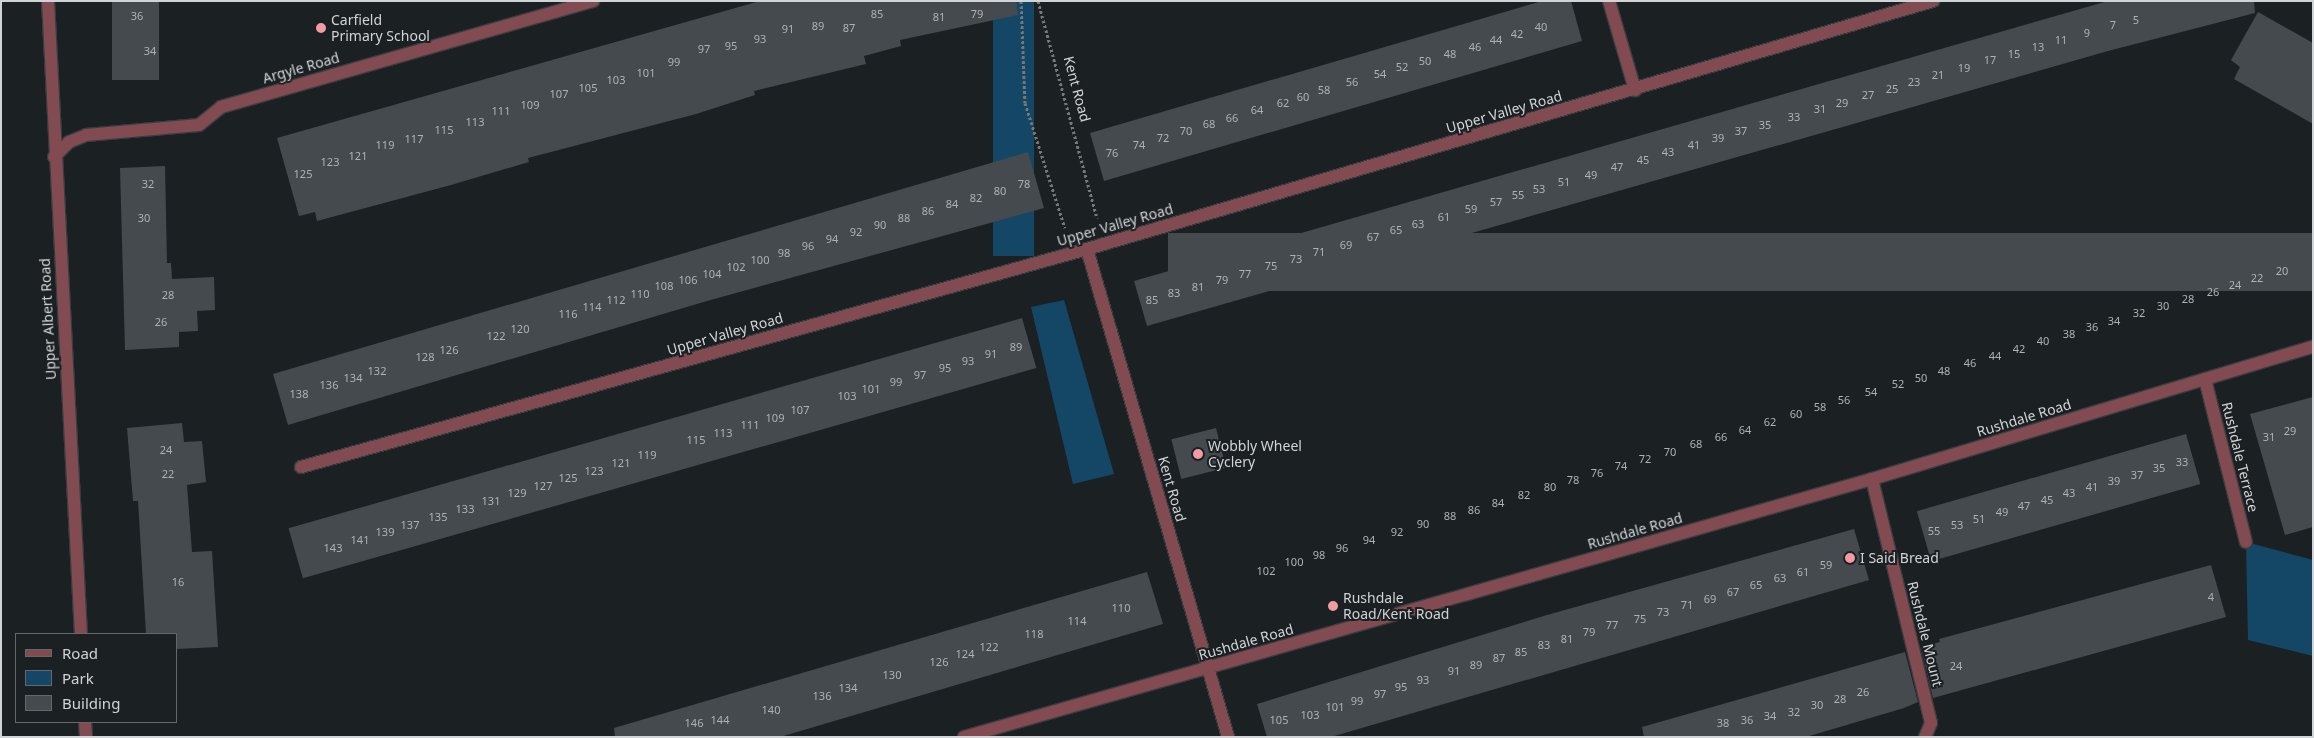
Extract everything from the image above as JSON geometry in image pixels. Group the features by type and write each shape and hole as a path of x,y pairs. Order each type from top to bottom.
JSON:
{"street":[{"name":"Upper Albert Road","path":"48,1 54,157 81,633"},
{"name":"Argyle Road","path":"54,157 69,142 86,135 199,125 221,107 593,1"},
{"path":"1609,1 1635,90"},
{"name":"Upper Valley Road","path":"302,467 1087,249 1635,90 1933,1"},
{"name":"Kent Road","path":"1087,249 1228,737"},
{"name":"Rushdale Road","path":"964,737 1872,479 2313,347"},
{"name":"Rushdale Terrace","path":"2204,379 2246,542"},
{"name":"Rushdale Mount","path":"1872,479 1931,723 1925,737"},
{"path":"86,723 86,737"}],"path":[{"path":"1021,1 1025,103 1072,253"},
{"name":"Kent Road","path":"1038,1 1104,243"}],"green space":[{"path":"993,1 1034,1 1034,256 993,256"},
{"path":"1064,300 1114,474 1073,484 1031,307"},
{"path":"2246,542 2313,560 2313,656 2248,640"}],"building":[{"path":"112,1 159,1 159,80 112,80"},
{"path":"760,1 1016,1 1018,15 900,40 901,46 864,56 866,64 754,91 755,95 696,114 528,158 529,162 451,185 317,221 315,212 299,216 277,138"},
{"path":"1542,1 1571,1 1582,41 1104,181 1090,133"},
{"path":"2108,1 2254,1 2255,13 2108,51 1147,326 1134,281"},
{"path":"2258,12 2313,43 2313,124 2234,79 2240,67 2231,60"},
{"path":"1028,152 1044,208 707,301 288,425 273,374"},
{"path":"165,166 167,263 171,263 172,279 214,277 215,310 197,311 198,331 179,332 179,347 125,350 120,168"},
{"path":"1168,233 2313,233 2313,291 1168,291"},
{"path":"1022,318 1036,368 303,578 289,528"},
{"path":"2313,397 2313,527 2285,535 2250,414"},
{"path":"182,423 184,442 202,441 206,482 187,485 192,552 212,551 218,647 178,649 178,633 146,633 138,501 133,501 127,428"},
{"name":"Wobbly Wheel Cyclery","path":"1216,428 1226,468 1181,479 1171,439"},
{"path":"2186,434 2200,484 1931,561 1917,511"},
{"path":"1854,529 1869,580 1331,737 1267,737 1257,704 1547,615"},
{"path":"2211,565 2226,617 1933,698 1921,647 1940,642 1939,639"},
{"path":"1147,572 1163,624 780,737 615,737 614,728"},
{"path":"1905,652 1918,702 1904,708 1806,737 1644,737 1642,727"}],"place":[{"name":"Carfield Primary School","path":"321,28"},
{"name":"Wobbly Wheel Cyclery","path":"1198,454"},
{"name":"I Said Bread","path":"1850,558"},
{"name":"Rushdale Road/Kent Road","path":"1333,606"}]}
